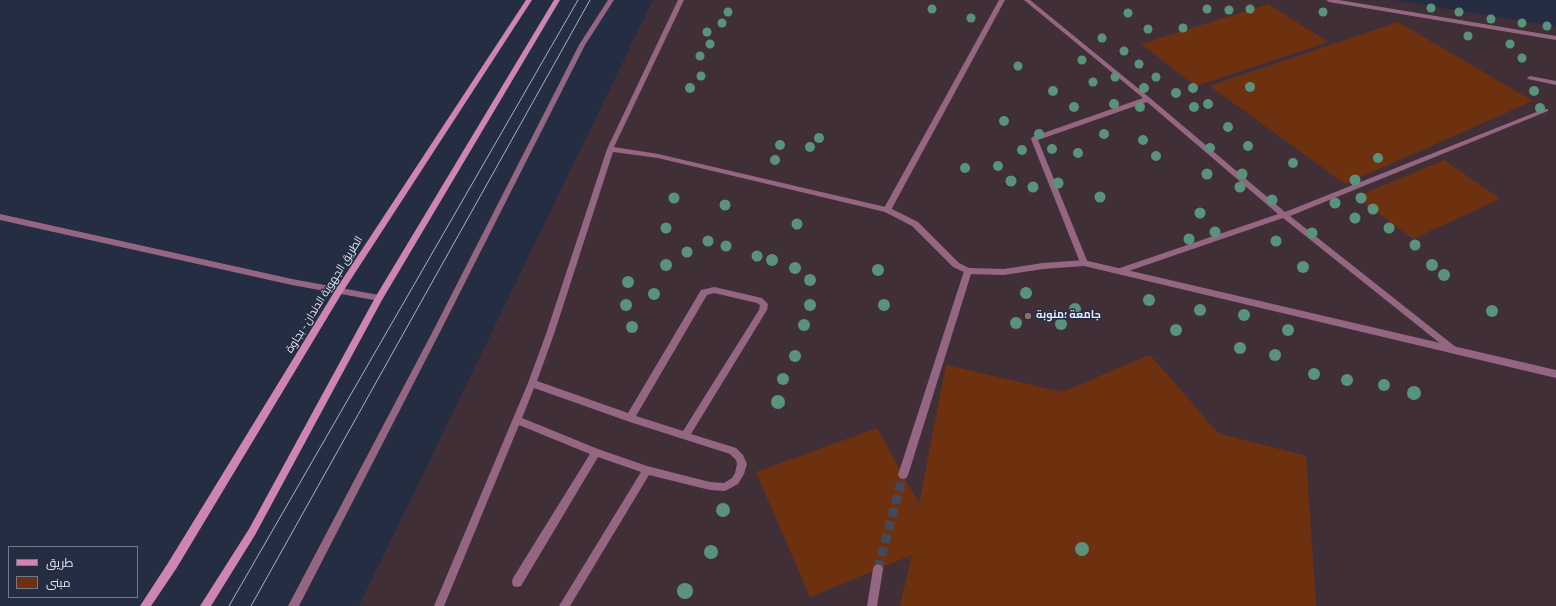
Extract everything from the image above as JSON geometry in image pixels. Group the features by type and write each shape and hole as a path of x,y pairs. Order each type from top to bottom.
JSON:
{"main road":[{"name":"الطريق الجهوية الدندان - بجاوة","path":"145,606 172,566 339,291 529,0"},
{"path":"206,606 252,532 379,298 557,0"}],"street":[{"path":"293,606 436,332 582,45 611,0"},
{"path":"439,606 518,420 532,383 550,334 610,149 681,0"},
{"path":"887,210 1002,0"},
{"path":"1027,0 1148,99 1284,215 1454,350"},
{"path":"1329,0 1556,38"},
{"path":"1530,78 1556,83"},
{"path":"1084,264 1034,139 1148,99"},
{"path":"1120,270 1284,215 1546,110"},
{"path":"610,149 658,156 887,210 915,224 946,256 968,271 1004,272 1050,265 1084,264 1120,270 1556,374"},
{"path":"0,217 339,291 379,298"},
{"path":"903,475 968,271"},
{"path":"630,418 704,292 714,290 759,300 764,304 763,310 685,435"},
{"path":"518,420 596,452 647,470 710,486 725,487 735,481 740,474 742,464 740,458 733,451 630,418 532,383"},
{"path":"517,582 596,452"},
{"path":"564,606 647,470"},
{"path":"872,606 878,569"}],"shaded area":[{"name":"جامعة ؛منوبة","path":"653,0 1393,0 1556,27 1556,606 359,606"}],"building":[{"path":"1268,4 1328,42 1196,86 1141,44"},
{"path":"1398,22 1533,101 1345,184 1210,86"},
{"path":"1444,160 1500,199 1413,239 1356,197"},
{"path":"1150,355 1218,433 1306,456 1316,606 900,606 912,555 810,597 756,472 877,428 919,504 946,365 1062,392"}],"tunnel":[{"path":"878,569 903,475"}],"tram line":[{"path":"229,606 578,0"},
{"path":"251,606 590,0"}],"place":[{"name":"جامعة ؛منوبة","path":"1028,316"}]}
